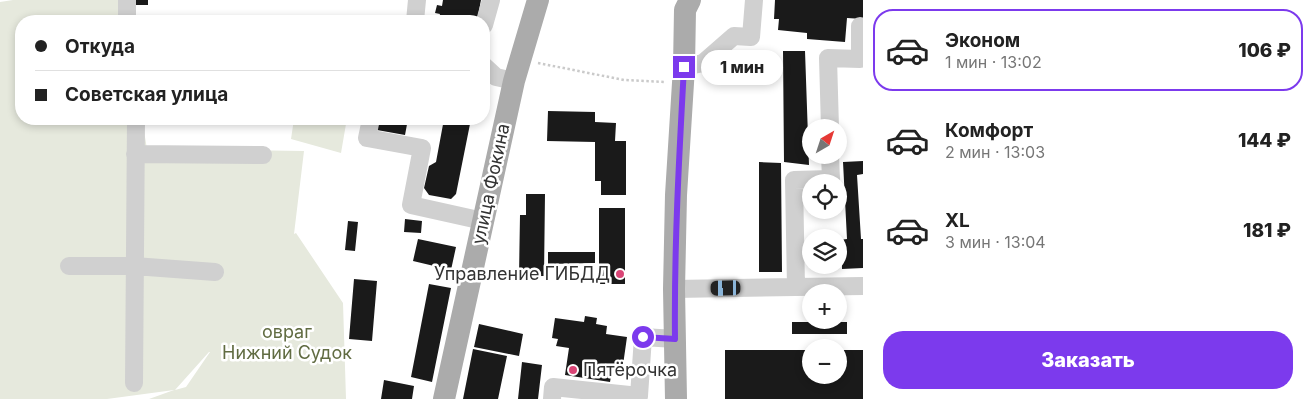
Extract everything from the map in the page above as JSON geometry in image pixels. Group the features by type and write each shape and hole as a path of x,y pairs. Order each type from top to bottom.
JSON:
{"main road":[{"name":"улица Фокина","path":"444,399 483,221 495,77 538,0"},
{"path":"676,399 674,289 677,75 685,10 690,0"}],"street":[{"path":"127,0 128,15"},
{"path":"416,15 417,0"},
{"path":"487,15 491,0"},
{"path":"677,75 703,63 734,36 751,37 754,0"},
{"path":"830,119 828,58 860,60 860,26"},
{"path":"134,383 136,125"},
{"path":"369,125 367,138 422,148 411,205 483,221"},
{"path":"136,154 263,155"},
{"path":"796,287 794,180 831,179 830,164"},
{"path":"69,266 134,266 215,272"},
{"path":"674,289 863,286"},
{"path":"552,399 553,387 640,398 643,337 675,339"}],"path":[{"path":"531,62 624,80 677,75"}],"green space":[{"name":"овраг Нижний Судок","path":"13,0 122,0 124,15 15,15 15,125 143,125 147,149 304,151 294,234 296,233 343,303 346,399 149,399 174,390 107,399 0,399 0,2","holes":["209,352 210,352 186,387 175,390"]},
{"path":"293,125 346,125 341,153 291,139"}],"building":[{"path":"129,0 148,0 148,5 129,5"},
{"path":"443,0 481,0 478,15 440,15 435,13 437,5 442,6"},
{"path":"775,0 863,0 863,19 847,18 845,42 807,39 807,33 778,30 779,19 774,19"},
{"path":"783,51 805,51 807,119 802,119 802,164 809,165 784,162"},
{"path":"548,111 595,112 595,122 616,123 615,141 626,141 626,195 601,195 601,181 595,181 595,142 547,141"},
{"path":"378,125 407,125 405,135 377,130"},
{"path":"443,125 470,125 456,194 451,199 429,195 424,188 429,166 436,162"},
{"path":"863,161 863,174 857,175 861,239 863,239 863,268 847,269 847,174 844,174 843,164 848,164 848,162"},
{"path":"759,162 781,163 782,272 759,272"},
{"path":"526,194 545,194 544,276 519,276 520,215 526,215"},
{"path":"599,208 625,208 625,284 599,284"},
{"path":"405,219 422,221 421,233 404,232"},
{"path":"348,221 358,222 355,251 345,250"},
{"path":"418,239 456,247 451,270 413,261"},
{"path":"548,252 595,252 595,263 548,264"},
{"path":"354,279 377,281 372,341 349,339"},
{"path":"429,284 451,288 432,382 411,377"},
{"path":"585,316 597,318 596,324 607,326 606,334 627,337 622,372 612,370 610,382 565,375 569,348 556,346 558,339 552,338 555,318 584,322"},
{"path":"792,322 802,322 802,329 847,329 847,334 792,334"},
{"path":"479,324 523,334 519,356 474,347"},
{"path":"473,349 507,356 498,399 463,399"},
{"path":"725,350 802,350 802,384 847,384 847,350 863,350 863,399 725,399"},
{"path":"522,362 542,365 538,399 518,399"},
{"path":"384,380 414,386 412,399 381,399"}],"place":[{"name":"Управление ГИБДД","path":"620,274"},
{"name":"Пятёрочка","path":"573,370"}],"route":[{"path":"643,337 675,339 676,195 684,67"}]}
